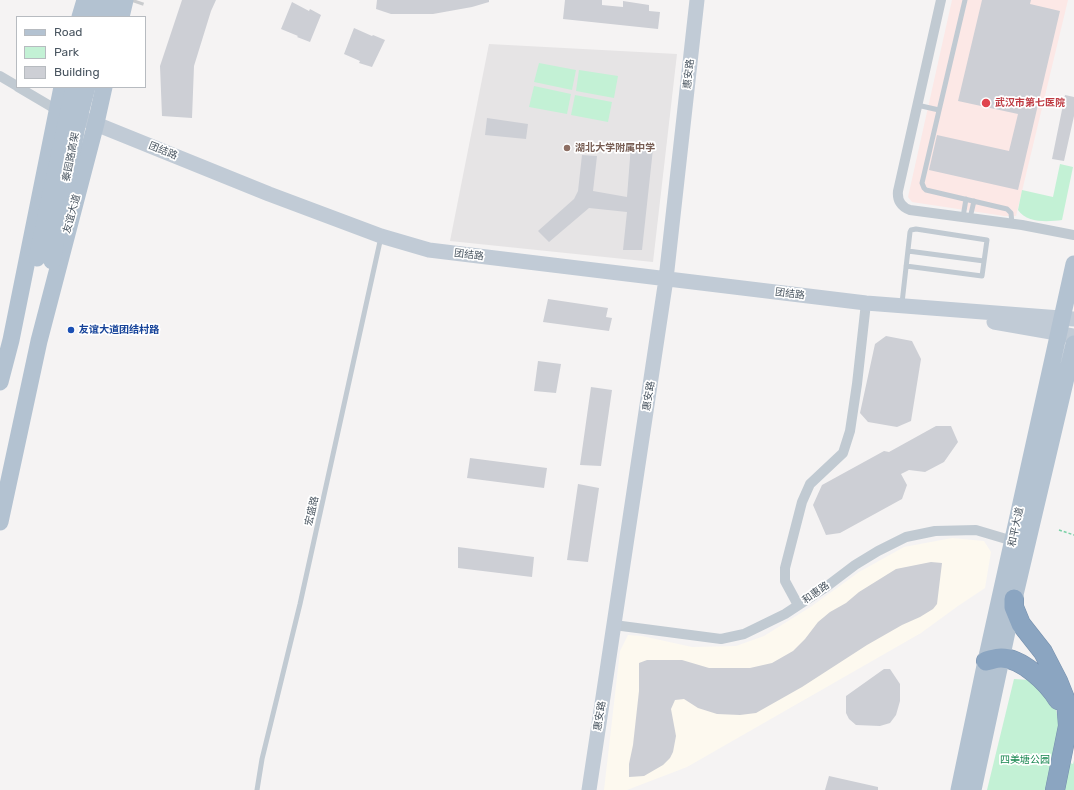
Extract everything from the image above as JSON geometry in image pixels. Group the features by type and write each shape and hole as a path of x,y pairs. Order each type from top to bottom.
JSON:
{"highway":[{"path":"1014,599 1014,607 1021,624 1043,652 1066,701 1068,726 1055,790"},
{"path":"993,660 1014,660 1023,665 1048,686 1060,704 1068,726"}],"main road":[{"path":"80,16 85,0"},
{"path":"93,16 97,0"},
{"path":"105,16 110,0"},
{"path":"122,16 131,7"},
{"path":"0,393 56,110 62,88"},
{"name":"秦园路高架","path":"50,300 45,259 74,88"},
{"name":"秦园路高架","path":"21,292 45,259 87,88"},
{"name":"友谊大道","path":"0,498 104,90"},
{"name":"和平大道","path":"973,790 1013,541 1067,326 1074,264"},
{"path":"1,377 11,340"},
{"name":"友谊大道","path":"0,522 39,341"},
{"name":"和平大道","path":"959,790 993,660 1014,599 1074,344"}],"street":[{"name":"惠安路","path":"589,790 666,279 698,0"},
{"path":"941,0 898,191 898,199 902,205 910,210 1012,224 1074,235"},
{"path":"0,76 16,86"},
{"path":"20,88 56,110"},
{"name":"团结路","path":"56,110 96,123 269,194 381,236 429,250 1067,326"},
{"path":"798,605 785,581 785,568 802,502 810,484 843,453 850,431 866,303"},
{"name":"和惠路","path":"614,625 721,639 744,634 785,614 861,561 906,537 935,531 976,530 1013,541"}],"lane":[{"path":"965,0 922,183 926,190 1009,210 1012,215 1012,224"},
{"path":"917,105 939,110"},
{"path":"966,199 966,218"},
{"path":"966,218 974,201"},
{"path":"903,306 906,266 911,230 916,229 987,240 982,276 906,266"},
{"name":"宏盛路","path":"257,790 262,759 300,604 381,236"},
{"path":"908,251 984,261"}],"path":[{"path":"1059,530 1074,535"}],"shaded area":[{"name":"武汉市第七医院","path":"952,0 1068,0 1016,216 1004,216 912,202 908,197"},
{"name":"湖北大学附属中学","path":"489,44 677,54 653,262 450,241"},
{"path":"952,538 984,541 991,552 985,588 921,633 687,767 627,790 604,790 620,651 628,635 642,636 692,647 736,646 764,636 812,606 859,572 904,547"}],"green space":[{"path":"539,63 576,70 572,90 534,82"},
{"path":"579,70 618,76 614,98 576,91"},
{"path":"534,86 571,94 567,114 529,107"},
{"path":"575,95 612,102 608,122 571,115"},
{"path":"1060,164 1073,167 1062,220 1038,221 1022,214 1018,210 1022,190 1053,197"},
{"name":"四美塘公园","path":"1014,679 1030,680 1046,694 1056,710 1061,730 1054,757 1073,764 1074,760 1074,790 987,790"}],"building":[{"path":"182,0 216,0 211,11 194,66 192,118 162,116 160,66"},
{"path":"377,0 489,0 489,2 472,7 433,14 391,14 376,9"},
{"path":"565,0 602,0 602,5 623,7 623,1 649,5 649,11 660,12 658,29 563,19"},
{"path":"982,0 1031,0 1030,4 1060,11 1018,190 929,170 937,135 1009,151 1018,114 958,101"},
{"path":"292,2 309,11 310,9 321,15 310,42 281,29"},
{"path":"354,28 385,40 372,67 359,63 360,61 344,54"},
{"path":"1065,95 1074,97 1074,116 1064,161 1052,159"},
{"path":"487,118 528,124 526,139 485,135"},
{"path":"631,145 653,149 642,250 623,250 627,212 589,208 549,242 538,231 574,199 578,191 582,155 597,156 593,191 627,197"},
{"path":"548,299 608,308 606,317 612,318 609,331 543,322"},
{"path":"886,336 912,341 921,359 911,421 897,427 868,422 860,413 875,344"},
{"path":"538,361 561,364 556,393 534,391"},
{"path":"591,387 612,390 601,466 580,465"},
{"path":"936,426 951,426 958,442 944,462 925,472 909,470 901,474 907,485 902,499 840,533 826,535 813,505 822,485 884,451 889,452"},
{"path":"470,458 547,468 544,488 467,478"},
{"path":"578,484 599,488 588,562 567,560"},
{"path":"458,547 534,557 532,577 458,568"},
{"path":"931,562 942,563 937,604 933,609 867,645 802,687 756,713 740,715 717,714 698,708 684,699 675,700 671,709 676,736 673,752 670,758 663,765 644,776 629,777 629,764 633,745 639,691 639,663 647,660 682,660 709,668 750,668 772,663 793,651 805,639 818,622 830,612 846,603 859,592 896,569"},
{"path":"884,669 890,669 900,684 900,701 896,715 890,723 880,726 856,725 849,719 846,713 846,696"},
{"path":"829,776 878,787 878,790 825,790"}],"place":[{"name":"武汉市第七医院","path":"986,103"},
{"name":"湖北大学附属中学","path":"567,148"},
{"name":"友谊大道团结村路","path":"71,330"}]}
